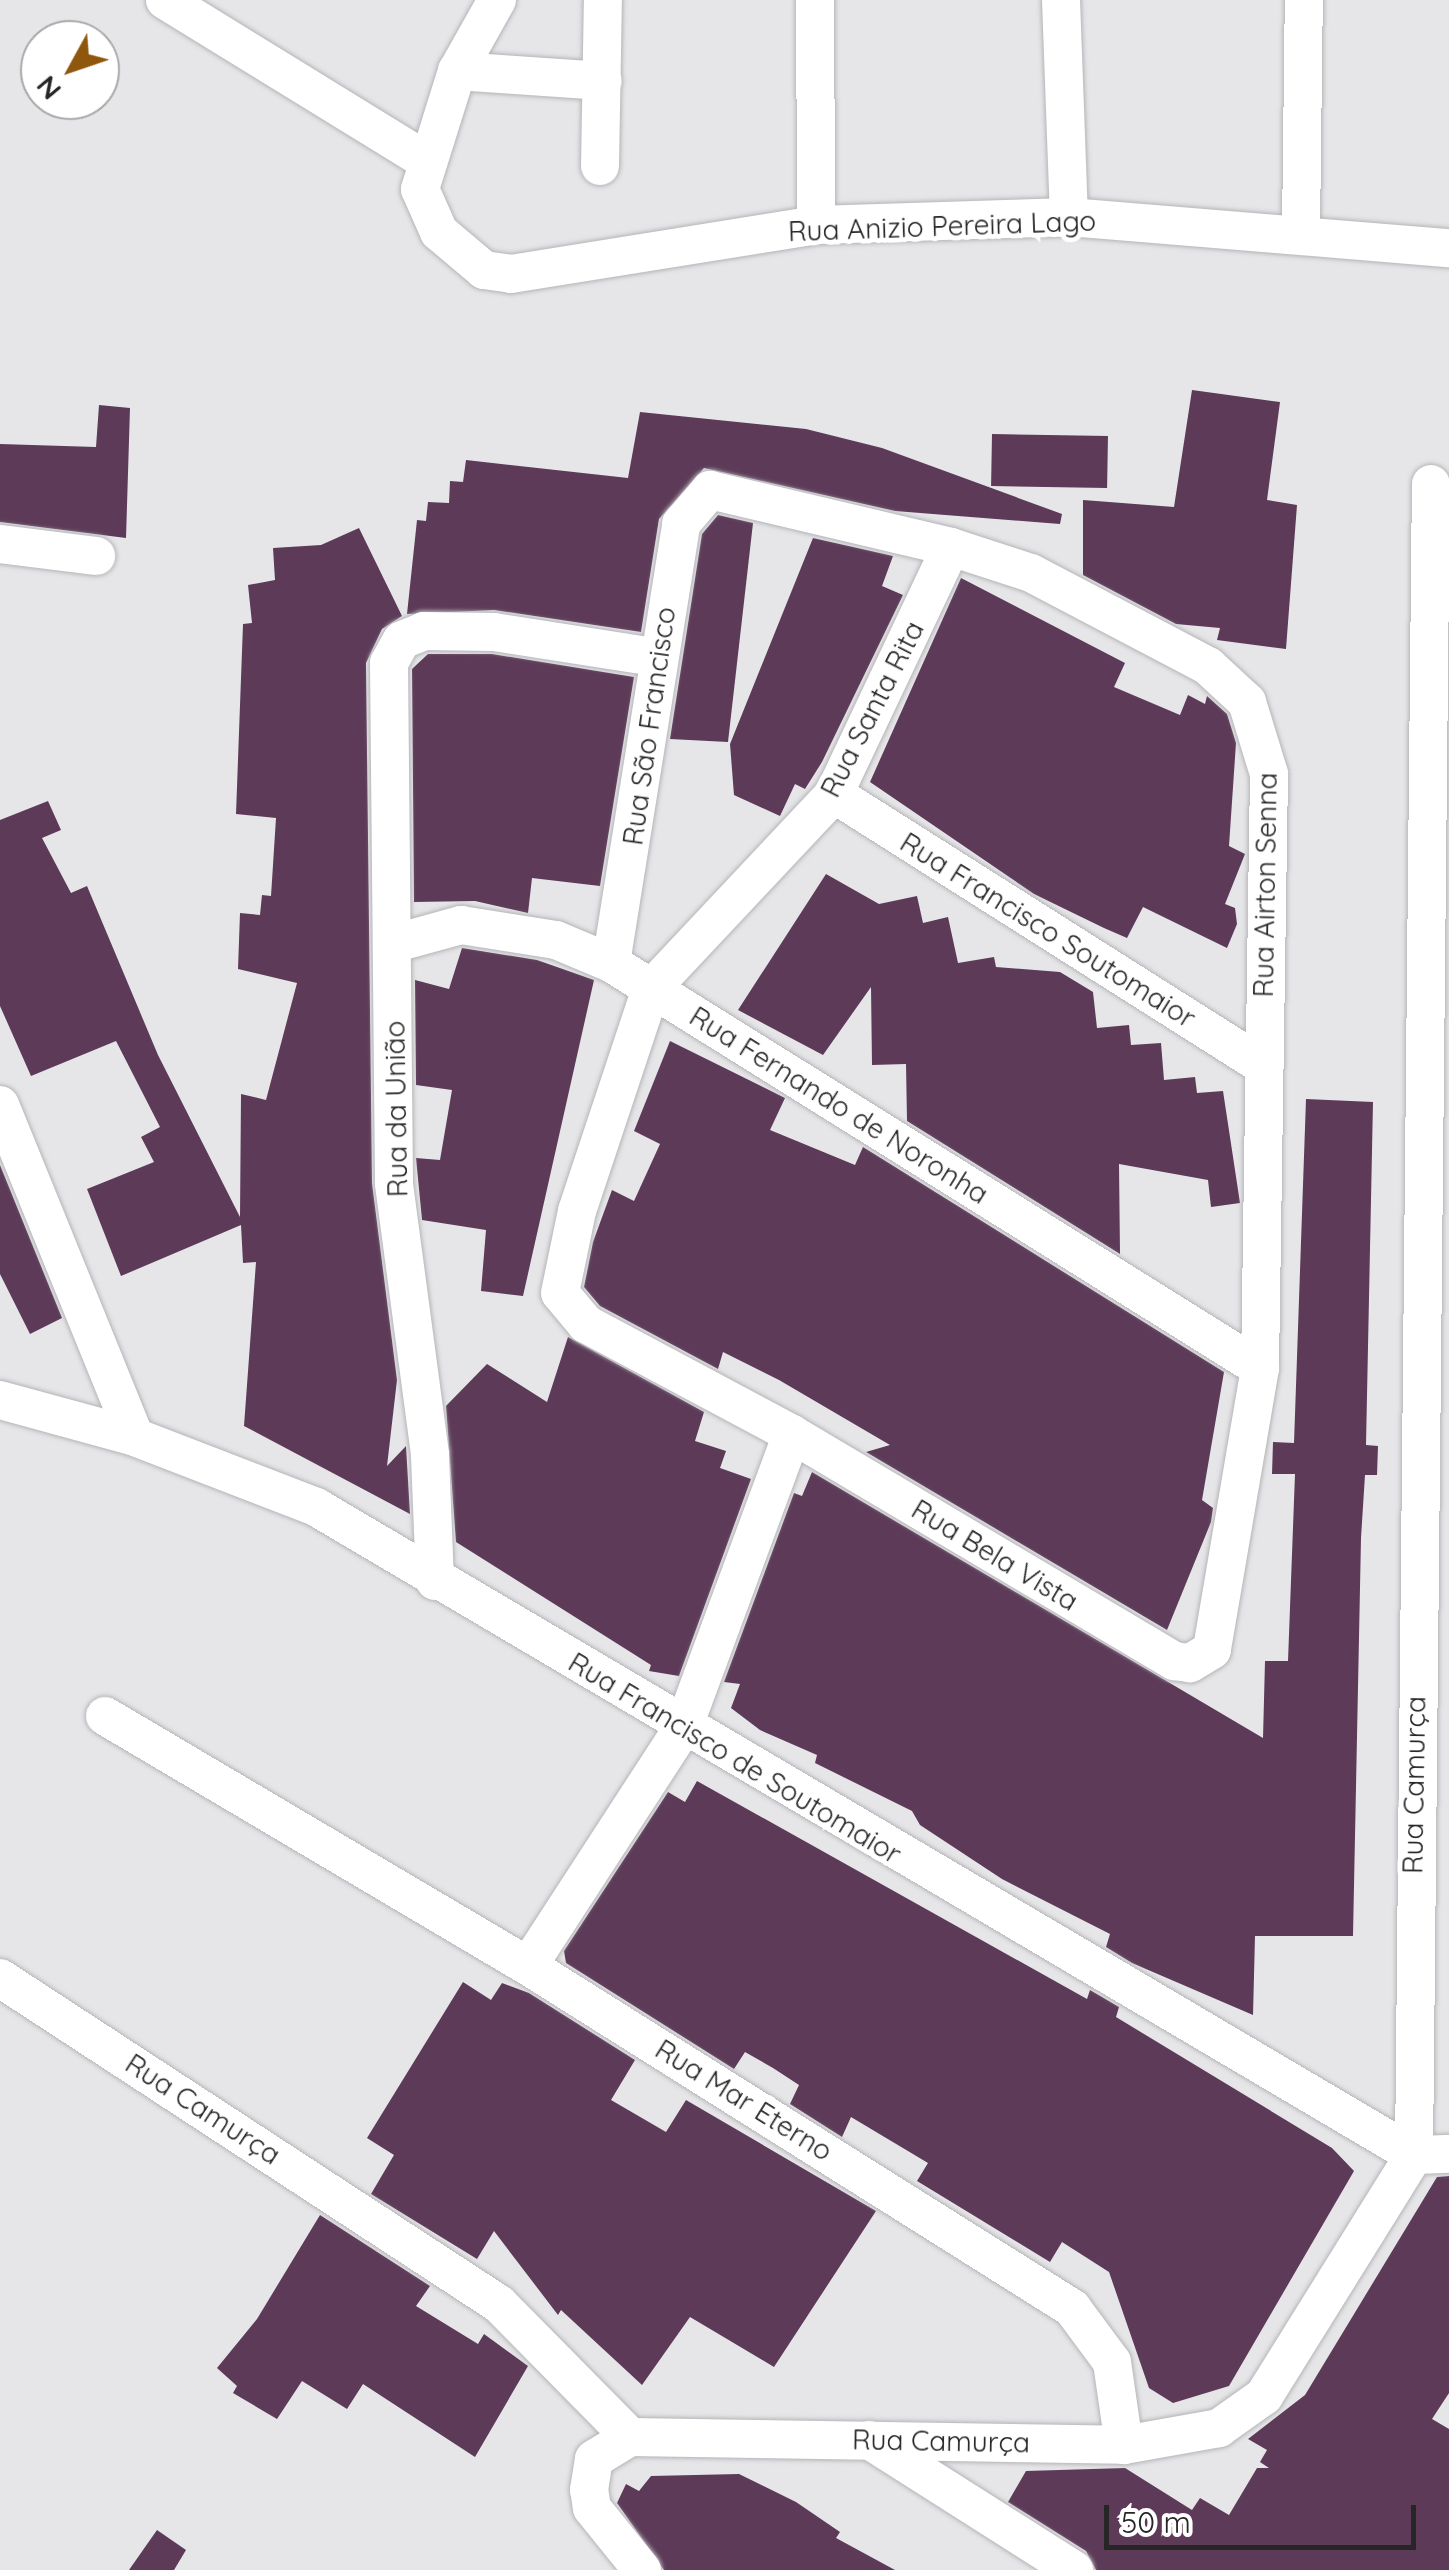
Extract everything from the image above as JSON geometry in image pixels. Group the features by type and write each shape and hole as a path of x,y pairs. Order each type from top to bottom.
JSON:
{"street":[{"path":"165,0 424,175 457,71 497,0"},
{"path":"600,166 602,0"},
{"path":"814,0 816,225"},
{"path":"1062,0 1069,217"},
{"path":"1301,231 1304,0"},
{"path":"457,71 603,81"},
{"name":"Rua Anizio Pereira Lago","path":"424,175 458,253 484,270 511,274 816,225 1069,217 1301,231 1449,248"},
{"name":"Rua Camurça","path":"0,1978 499,2304 620,2440 1124,2445 1219,2428 1264,2396 1432,2154 1431,484"},
{"name":"Rua Airton Senna","path":"701,496 730,490 951,547 1106,606 1208,666 1248,702 1269,774 1260,1368 1217,1641 1200,1659"},
{"name":"Rua São Francisco","path":"611,963 642,794 654,657 681,524 701,496"},
{"path":"0,544 96,556"},
{"name":"Rua Santa Rita","path":"651,989 834,794 951,547"},
{"name":"Rua da União","path":"435,1581 430,1454 394,1184 389,663 402,640 424,631 494,632 654,657"},
{"name":"Rua Francisco Soutomaior","path":"834,794 1262,1065"},
{"name":"Rua Fernando de Noronha","path":"392,944 461,924 556,940 611,963 1260,1368"},
{"name":"Rua Bela Vista","path":"651,989 577,1211 560,1280 571,1310 792,1434 1174,1661 1200,1659"},
{"path":"0,1105 111,1363 135,1438"},
{"name":"Rua Francisco de Soutomaior","path":"0,1400 135,1438 316,1507 684,1726 1432,2154"},
{"path":"528,1966 684,1726 792,1434"},
{"name":"Rua Mar Eterno","path":"105,1716 528,1966 1072,2308 1112,2362 1124,2445"},
{"path":"620,2440 589,2474 592,2508 642,2570"},
{"path":"869,2440 1074,2570"}],"building":[{"path":"1192,390 1280,402 1267,500 1297,505 1286,649 1217,640 1220,628 1176,624 1083,575 1083,500 1174,507"},
{"path":"99,405 130,408 126,538 0,522 0,444 96,447"},
{"path":"640,412 806,429 882,448 1062,514 1060,524 895,511 704,468 659,519 641,632 494,610 407,614 417,520 426,521 428,502 449,503 450,481 463,482 466,460 628,478"},
{"path":"992,434 1108,436 1107,488 991,486"},
{"path":"718,515 753,523 728,742 670,739 702,534"},
{"path":"359,528 402,616 382,629 366,663 372,1183 397,1380 387,1466 406,1446 410,1514 244,1426 256,1262 243,1263 241,1225 121,1276 87,1189 154,1162 141,1137 160,1127 116,1041 31,1076 0,1006 0,820 48,801 61,830 42,838 71,893 87,886 158,1055 240,1217 241,1094 266,1100 297,983 238,969 240,913 260,915 262,895 271,896 276,818 236,814 243,624 252,623 248,585 275,580 273,548 321,545"},
{"path":"813,538 893,556 882,586 903,595 822,762 805,789 795,784 780,816 734,795 730,744"},
{"path":"961,578 1125,663 1114,687 1180,715 1188,695 1205,704 1207,696 1227,714 1236,743 1229,846 1245,854 1225,904 1235,908 1237,924 1227,948 1143,907 1127,938 1104,928 1034,894 870,782"},
{"path":"428,654 492,654 634,677 600,886 532,878 528,913 475,901 414,902 412,669"},
{"path":"826,874 879,904 917,896 923,923 948,917 958,963 994,957 996,967 1060,972 1093,992 1097,1028 1129,1025 1131,1045 1161,1043 1164,1080 1195,1077 1197,1093 1223,1091 1240,1203 1211,1207 1208,1180 1119,1164 1120,1254 907,1121 906,1064 872,1065 871,987 823,1055 738,1010"},
{"path":"462,948 537,960 594,980 523,1296 481,1291 486,1230 422,1220 416,1158 440,1160 452,1090 416,1085 415,980 449,989"},
{"path":"670,1041 785,1098 770,1130 855,1165 863,1147 1224,1372 1202,1500 1213,1508 1211,1522 1167,1630 866,1452 890,1445 779,1380 723,1352 718,1369 600,1306 584,1287 593,1242 612,1190 634,1201 660,1144 634,1131"},
{"path":"1306,1099 1373,1102 1366,1445 1378,1446 1377,1475 1365,1475 1361,1538 1353,1936 1255,1936 1253,2015 1132,1963 1106,1947 1110,1934 1002,1879 920,1825 912,1811 815,1763 817,1755 760,1730 731,1708 740,1684 724,1682 794,1493 802,1496 812,1472 1263,1738 1265,1661 1288,1661 1295,1474 1272,1474 1273,1442 1294,1443"},
{"path":"0,1165 62,1318 30,1334 0,1274"},
{"path":"568,1337 704,1412 695,1441 726,1451 720,1468 751,1479 679,1676 649,1671 651,1665 456,1542 446,1406 487,1364 547,1402"},
{"path":"697,1781 1087,1999 1090,1990 1119,2007 1116,2017 1332,2148 1354,2171 1229,2386 1173,2403 1149,2388 1109,2272 1062,2242 1050,2262 917,2181 928,2163 851,2117 842,2137 790,2104 799,2085 773,2068 745,2052 734,2069 566,1963 564,1951 668,1792 685,1802"},
{"path":"463,1982 491,2000 502,1983 529,1993 635,2060 611,2100 666,2132 686,2100 876,2211 774,2367 690,2317 642,2385 561,2310 558,2315 494,2231 477,2259 371,2194 394,2155 367,2138"},
{"path":"1449,2176 1449,2393 1432,2419 1449,2429 1449,2570 1096,2570 1086,2551 1008,2502 1026,2471 1125,2468 1192,2510 1200,2498 1229,2515 1257,2468 1269,2468 1260,2462 1267,2450 1248,2439 1305,2395 1437,2177"},
{"path":"320,2215 430,2286 416,2306 478,2344 484,2334 528,2366 475,2457 363,2384 347,2409 302,2381 277,2419 233,2393 237,2386 217,2368 257,2319"},
{"path":"739,2474 796,2502 840,2532 836,2538 895,2570 664,2570 617,2503 626,2484 639,2491 651,2476"},
{"path":"157,2530 186,2550 174,2570 129,2570"}]}
